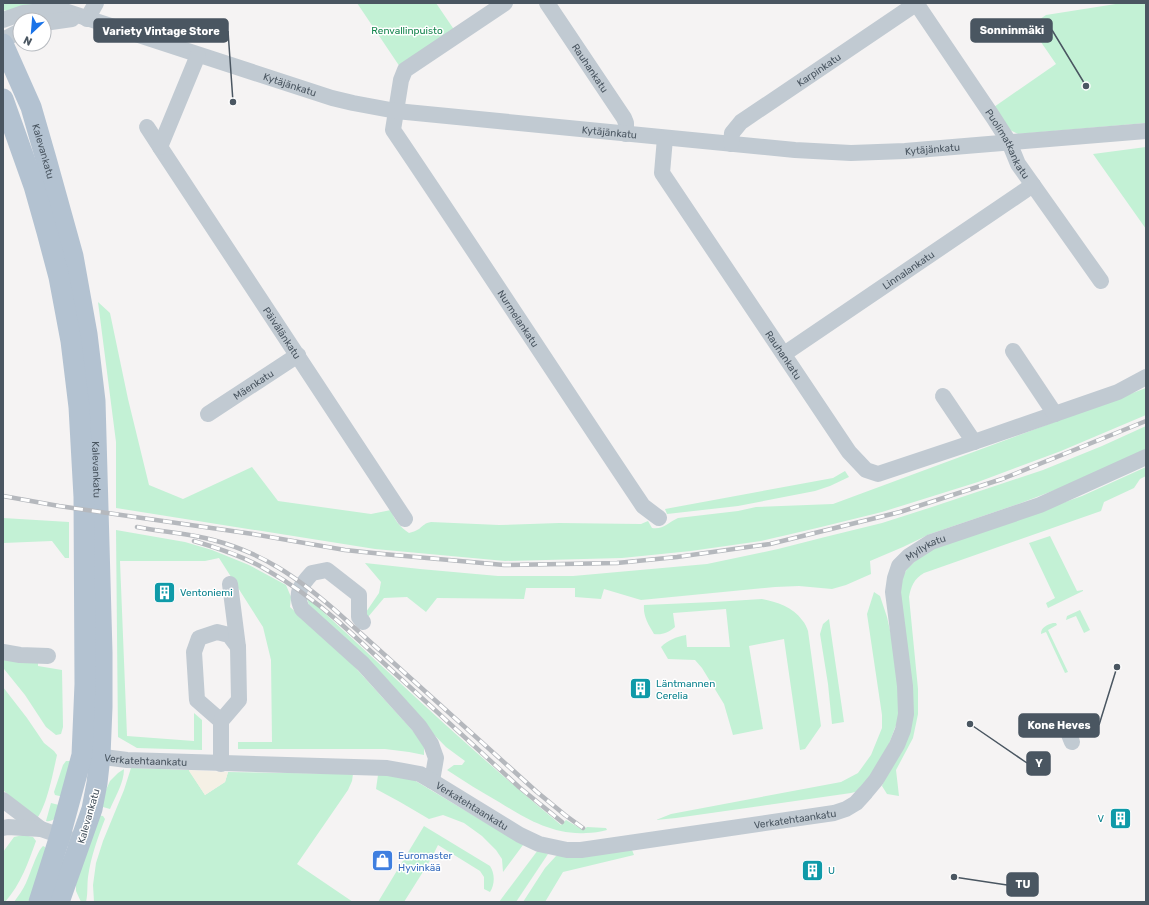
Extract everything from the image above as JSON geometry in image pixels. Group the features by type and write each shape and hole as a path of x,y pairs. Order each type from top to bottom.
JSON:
{"main road":[{"name":"Kalevankatu","path":"3,44 31,107 73,256 87,334 95,402 101,587 102,707 91,756 60,836 45,902"},
{"name":"Kalevankatu","path":"3,99 34,186 59,277 71,341 77,392 84,497 86,684 91,756 97,783 92,809 80,842 45,902"}],"street":[{"path":"87,19 96,3"},
{"name":"Nurmelankatu","path":"505,3 405,70 401,80 393,130 476,252 643,506 659,518"},
{"name":"Rauhankatu","path":"547,3 624,118 626,124 626,134"},
{"name":"Puolimatkankatu","path":"916,3 1009,142 1018,164 1101,281"},
{"name":"Karpinkatu","path":"731,144 732,133 741,122 916,3"},
{"name":"Kytäjänkatu","path":"3,20 23,13 54,10 65,11 332,98 396,111 665,138 794,150 851,153 905,151 1146,131"},
{"name":"Kytäjänkatu","path":"52,22 70,19 87,19"},
{"path":"3,40 12,35"},
{"path":"160,147 198,55"},
{"name":"Päivälänkatu","path":"147,127 405,519"},
{"name":"Rauhankatu","path":"665,138 662,173 849,452 866,470 878,474 1118,392 1146,377"},
{"name":"Linnalankatu","path":"784,354 1033,185"},
{"path":"1013,352 1055,414"},
{"name":"Mäenkatu","path":"208,414 298,355"},
{"path":"943,396 974,442"},
{"name":"Myllykatu","path":"856,803 876,780 897,745 903,730 906,714 905,686 893,592 899,566 908,556 931,542 1040,505 1146,457"},
{"path":"363,622 358,617 359,595 327,570 312,572 303,583 298,601 302,609 363,664 418,726 431,744 436,758 432,780"},
{"path":"217,768 220,721 239,700 238,647 230,584"},
{"path":"220,721 197,700 194,652 199,638 217,632 228,635 238,647"},
{"path":"3,652 20,655 48,656"},
{"path":"1064,722 1072,742"},
{"name":"Verkatehtaankatu","path":"91,756 217,768 387,768 420,774 539,844 567,850 581,850 834,813 846,810 856,803"},
{"path":"3,800 41,830"},
{"path":"3,828 41,830 80,842"}],"green space":[{"path":"3,3 64,3 8,11 3,10"},
{"name":"Renvallinpuisto","path":"357,3 436,3 455,31 400,67"},
{"path":"1122,3 1146,3 1146,123 1018,134 1010,130 994,107 1056,64 1030,26 1046,15"},
{"path":"1146,147 1146,229 1093,154"},
{"path":"98,302 110,313 128,399 149,485 183,499 252,467 278,501 371,514 391,510 398,523 409,533 431,522 499,525 559,523 641,524 648,521 652,528 659,528 678,518 738,511 756,507 833,504 1146,388 1146,415 1061,451 978,482 882,512 761,541 691,551 622,558 505,561 375,549 116,508 116,442"},
{"path":"1146,426 1146,454 1021,503 930,534 870,561 871,574 846,585 832,589 799,586 775,587 641,600 604,589 601,599 575,597 575,588 526,588 524,599 437,598 426,612 407,597 384,598 368,617 364,615 379,593 381,582 365,563 498,576 573,576 707,564 778,549 882,523 1043,470"},
{"path":"1146,467 1146,476 1140,479 1134,488 1104,502 1101,511 924,573 915,580 909,597 918,689 918,714 913,738 896,770 899,796 887,794 882,786 886,776 901,752 901,580 907,569 925,552 1082,496"},
{"path":"845,471 849,477 815,491 738,506 667,514 665,509 833,478"},
{"path":"3,518 69,522 69,558 65,558 52,541 3,543"},
{"path":"116,530 185,542 212,550 249,565 286,585 291,597 290,607 342,653 424,743 424,755 385,749 238,749 238,742 272,742 271,660 263,627 219,558 205,561 120,561 127,736 194,741 194,713 202,720 202,750 137,748 118,737"},
{"path":"1050,536 1077,591 1083,591 1048,608 1046,603 1055,598 1029,543"},
{"path":"874,592 880,596 887,617 898,666 898,720 887,749 874,771 859,791 656,820 671,814 841,782 858,773 871,755 882,728 882,715 867,614"},
{"path":"306,596 463,741 561,825 566,820 583,830 587,827 606,828 607,830 591,833 574,833 551,829 540,825 519,814 447,770 454,765 462,765 465,761 446,747 310,608"},
{"path":"762,599 789,608 798,615 808,631 821,726 805,749 800,750 784,639 749,646 763,729 733,735 724,704 702,668 695,660 668,659 661,647 672,639 686,635 687,647 730,647 726,609 673,613 675,627 662,634 654,634 645,616 644,609 644,605"},
{"path":"1080,610 1090,630 1084,633 1076,616 1066,620 1067,616"},
{"path":"829,619 844,722 832,724 828,684 820,634 823,624"},
{"path":"1056,623 1057,625 1048,630 1068,672 1065,673 1046,632 1041,634 1043,628"},
{"path":"3,659 38,662 38,666 62,670 63,727 61,734 56,735 46,727 25,695 4,669"},
{"path":"3,687 44,743 57,755 46,798 36,820 3,790"},
{"path":"66,761 70,761 64,797 55,795 54,792 63,765"},
{"path":"131,768 189,770 205,795 225,782 228,772 353,774 348,790 297,864 353,902 94,902 93,885 96,863"},
{"path":"124,769 121,785 110,809 103,807 101,801 110,781"},
{"path":"389,774 414,780 523,845 503,872 502,859 496,850 482,836 464,823 443,815 429,819 376,789 378,775"},
{"path":"51,803 63,806 54,819 46,821"},
{"path":"97,815 103,816 105,819 91,862 86,902 81,902 76,891 76,884"},
{"path":"424,826 490,866 494,879 490,892 484,889 484,877 480,871 438,845 404,902 378,902"},
{"path":"23,835 33,837 36,841 20,881 11,895 5,902 3,902 3,852 14,837"},
{"path":"43,846 45,847 46,853 28,902 14,902 25,886 36,858"},
{"path":"538,850 548,854 516,902 499,902"},
{"path":"632,850 634,855 563,872 545,902 523,902 545,868 556,856"}],"sand":[{"path":"189,771 228,772 225,782 205,795"}],"railway":[{"path":"3,496 59,506 253,534 345,550 504,565 617,563 677,557 770,544 900,512 1002,479 1146,421"},
{"path":"137,527 194,536 231,545 264,559 294,577 336,611 537,792 583,828"},
{"path":"194,541 212,546 257,564 313,600 519,787 562,822"}],"place":[{"name":"Sonninmäki","path":"1086,86"},
{"name":"Variety Vintage Store","path":"233,102"},
{"name":"Ventoniemi","path":"164,592"},
{"name":"Kone Heves","path":"1117,667"},
{"name":"Läntmannen Cerelia","path":"640,689"},
{"name":"Y","path":"970,724"},
{"name":"V","path":"1120,818"},
{"name":"Euromaster Hyvinkää","path":"383,861"},
{"name":"U","path":"812,870"},
{"name":"TU","path":"954,877"}]}
